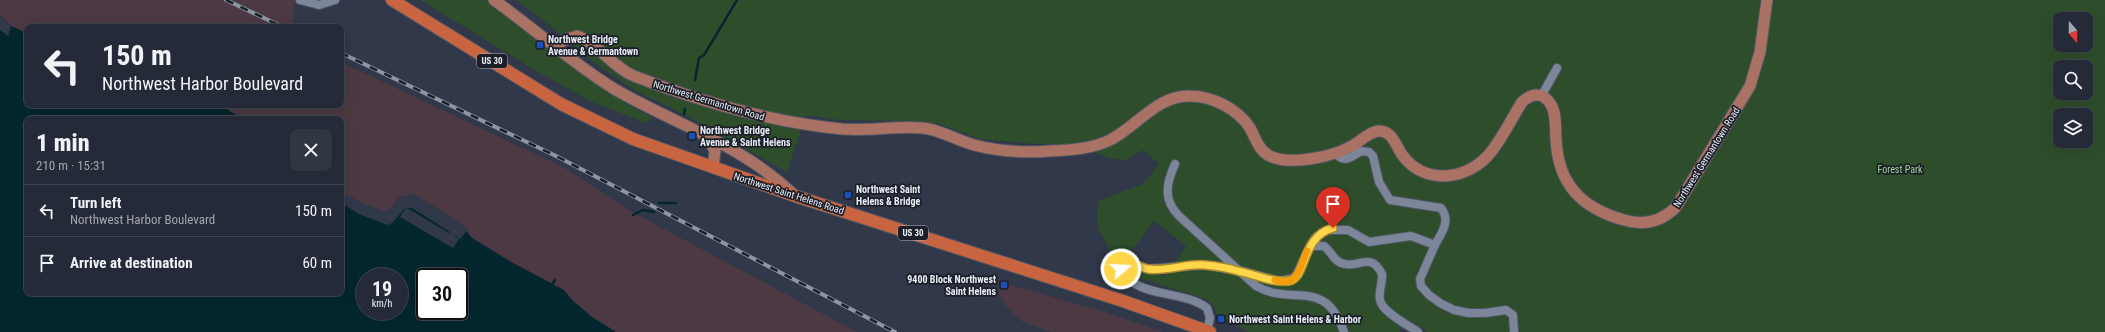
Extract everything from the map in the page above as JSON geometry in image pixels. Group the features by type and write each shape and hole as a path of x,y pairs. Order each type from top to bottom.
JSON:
{"highway":[{"name":"Northwest Saint Helens Road","path":"392,0 561,104 633,139 795,196 1123,301 1209,332"}],"main road":[{"path":"494,0 615,89 736,150 776,177 795,196"},
{"name":"Northwest Germantown Road","path":"558,47 562,41 577,36 588,42 612,63 636,77 753,114 830,127 873,130 925,129 974,145 1006,150 1046,151 1096,146 1111,140 1162,102 1189,95 1220,103 1230,109 1245,122 1259,146 1269,156 1290,161 1336,152 1351,147 1374,132 1382,131 1392,137 1402,156 1420,171 1441,177 1461,174 1478,164 1491,153 1522,102 1531,96 1542,95 1549,102 1553,110 1556,147 1561,170 1566,181 1577,196 1599,210 1630,222 1652,223 1661,219 1676,207 1750,86 1760,52 1767,0"},
{"path":"708,137 715,151 713,167"}],"street":[{"path":"300,0 319,5 335,0"},
{"path":"1542,95 1556,68"},
{"path":"1336,152 1337,156 1344,159 1350,158 1362,151 1369,152 1373,156 1379,182 1390,200 1441,208 1446,217 1446,222 1421,275 1420,279 1423,288 1440,303 1454,310 1485,314 1506,310 1513,315 1514,332"},
{"path":"1174,164 1167,187 1168,200 1174,211 1256,286 1266,291 1309,296 1325,302 1335,312 1344,332"},
{"path":"1209,332 1210,312 1205,306 1182,297 1144,288 1131,282 1124,276 1120,266 1127,262 1152,269 1204,265 1238,270 1279,281 1293,280 1298,274 1310,246 1319,235 1333,228 1348,230 1369,242 1412,236 1435,245"},
{"path":"1310,246 1324,246 1335,259 1343,264 1367,261 1376,265 1382,274 1380,294 1382,305 1387,311 1418,332"}],"shaded area":[{"path":"0,0 295,0 292,24 24,24 24,32 11,26 0,16"},
{"path":"0,16 11,26 24,32 24,108 225,108 238,116 24,116 24,296 344,296 344,194 383,213 388,212 402,196 463,227 472,238 513,263 564,290 572,300 592,317 616,332 0,332"},
{"path":"344,63 563,167 634,213 857,332 616,332 592,317 572,300 564,290 513,263 472,238 463,227 388,212 383,213 344,194 344,116 238,116 225,108 344,108"},
{"path":"998,281 1107,313 1163,332 1052,332 1021,321 1007,307 999,294"}],"green space":[{"path":"421,0 488,0 525,25 595,82 625,103 653,118 646,123 590,101 528,66"},
{"name":"Forest Park","path":"516,0 2105,0 2105,332 1428,332 1414,323 1400,329 1400,332 1249,332 1216,314 1215,308 1209,300 1129,275 1133,271 1165,276 1186,246 1154,221 1137,244 1120,256 1114,256 1105,242 1097,223 1100,200 1143,184 1159,164 1142,150 1127,160 1113,159 1070,144 1035,144 980,139 940,124 918,121 840,120 806,115 787,172 693,119 636,91 595,63"}],"pier":[{"path":"0,16 11,26 8,36 0,30"},
{"path":"344,194 383,211 389,210 399,197 414,194 468,229 460,239 454,234 459,239 453,248 400,217 406,207 392,223 387,225 359,214 344,205","holes":["407,208 412,208 450,232 449,233"]}],"waterway":[{"path":"695,80 699,58 704,55 737,0"},
{"path":"684,114 685,109"},
{"path":"659,203 676,203"},
{"path":"633,215 643,210 654,212"},
{"path":"551,286 555,280"}],"railway":[{"path":"226,0 277,24"},
{"path":"344,54 556,156 895,332"}],"slow traffic":[{"path":"1275,280 1293,280 1296,278 1307,251"}],"place":[{"name":"Northwest Bridge Avenue & Germantown","path":"540,45"},
{"name":"Northwest Bridge Avenue & Saint Helens","path":"692,136"},
{"name":"Northwest Saint Helens & Bridge","path":"848,195"},
{"name":"9400 Block Northwest Saint Helens","path":"1004,285"},
{"name":"Northwest Saint Helens & Harbor","path":"1221,319"}],"route":[{"path":"1121,269 1120,266 1124,262 1147,269 1204,265 1238,270 1279,281 1293,280 1296,278 1305,255 1315,238 1333,228"}]}
